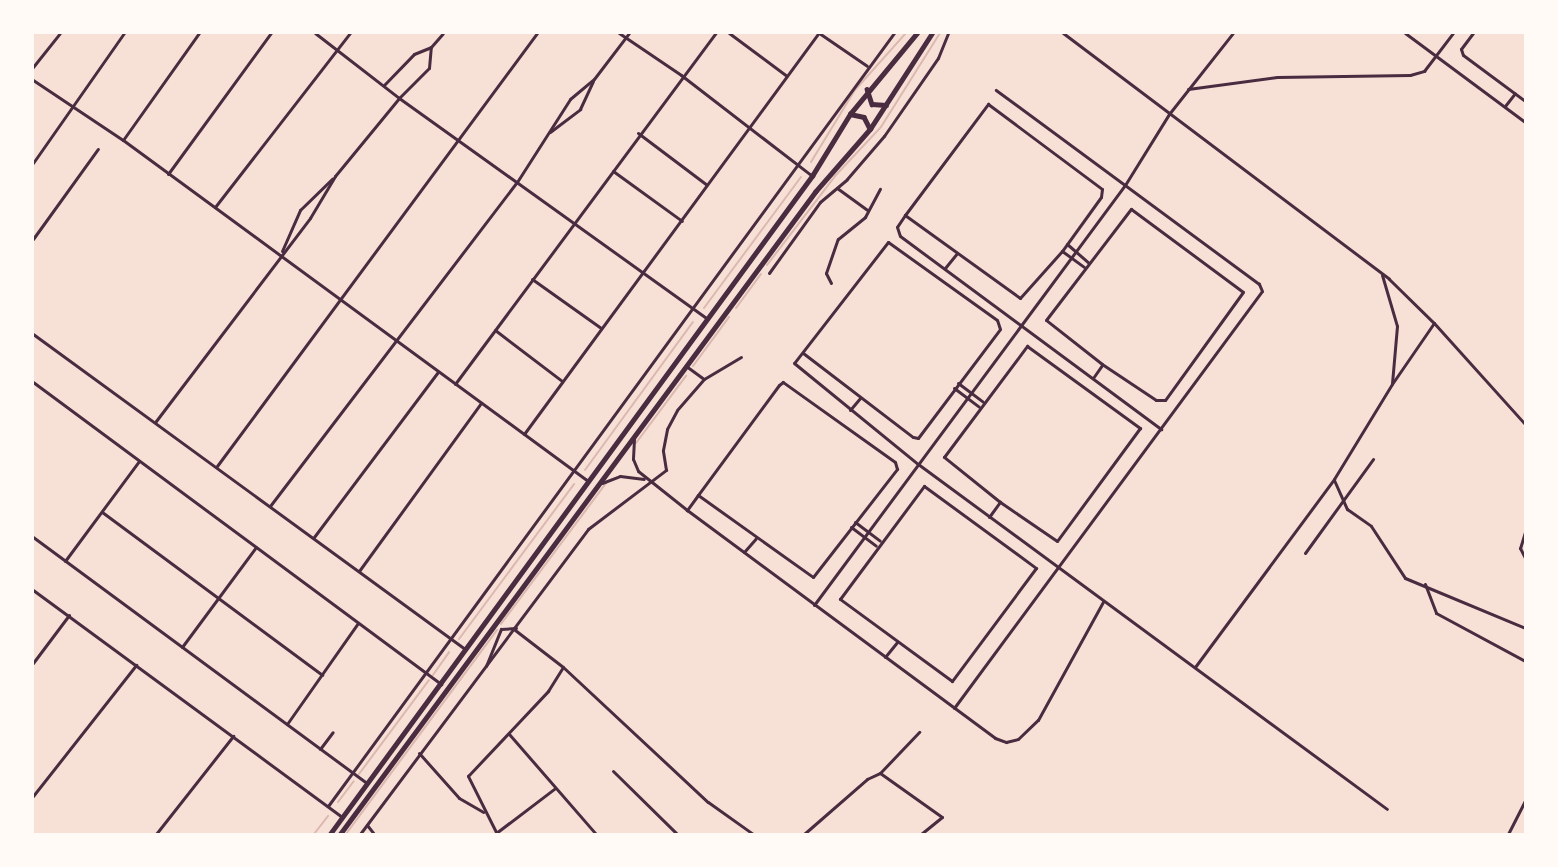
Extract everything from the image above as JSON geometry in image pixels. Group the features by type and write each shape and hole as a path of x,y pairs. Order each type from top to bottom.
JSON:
{"main road":[{"path":"330,834 812,176 849,114 867,89 917,33"},
{"path":"340,834 498,626 596,487 638,430 689,368 822,183 870,129 932,33"},
{"path":"867,89 872,104 887,105"},
{"path":"849,114 864,117 870,129"}],"street":[{"path":"33,67 60,33"},
{"path":"33,163 124,33"},
{"path":"123,140 199,33"},
{"path":"168,174 271,33"},
{"path":"315,33 399,98 462,140 572,223 708,319"},
{"path":"214,208 350,33"},
{"path":"384,85 414,54 431,47 443,33"},
{"path":"217,466 462,140 537,33"},
{"path":"618,33 681,75 812,176"},
{"path":"270,506 397,342 516,182 570,99 594,78 629,33"},
{"path":"455,384 681,75 716,33"},
{"path":"729,33 787,76"},
{"path":"524,435 819,33 867,66"},
{"path":"328,806 452,640 572,470 867,66 894,33"},
{"path":"769,273 820,202 837,188 884,136 938,58 948,33"},
{"path":"1063,33 1382,273 1434,322 1525,424"},
{"path":"814,605 1125,185 1169,114 1233,33"},
{"path":"1405,33 1525,122"},
{"path":"1188,89 1277,77 1410,75 1424,71 1452,33"},
{"path":"1473,33 1461,49 1463,55 1525,101"},
{"path":"280,255 300,210 335,176 399,98 429,68 431,47"},
{"path":"549,133 580,109 594,78"},
{"path":"33,80 123,140 588,482"},
{"path":"954,708 1161,429 1261,288 996,90"},
{"path":"1504,107 1515,93"},
{"path":"905,215 1020,298 1062,251 1101,197 1102,189 988,104 905,215 897,232 1161,429"},
{"path":"638,133 707,185"},
{"path":"33,239 98,149"},
{"path":"613,171 681,221"},
{"path":"156,421 310,218 335,176"},
{"path":"837,188 867,210"},
{"path":"831,283 826,273 838,239 865,218 867,210 880,189"},
{"path":"1131,209 1243,292 1170,398 1156,400 1102,364 1046,320 1084,267 1131,209"},
{"path":"802,353 918,438 1001,324 888,242 795,361 796,368 918,465 1057,569 1195,667 1387,809"},
{"path":"1066,244 1088,262"},
{"path":"1062,251 1084,267"},
{"path":"945,268 957,253"},
{"path":"1382,273 1397,326 1392,384"},
{"path":"532,279 601,328"},
{"path":"1195,667 1334,479 1392,384 1434,322"},
{"path":"495,330 562,381"},
{"path":"33,334 156,421 466,650"},
{"path":"1027,346 1140,428 1062,538 1053,540 1000,502 944,457 979,407 1027,346"},
{"path":"360,834 588,529 647,481 666,470 663,450 667,429 704,379 741,357"},
{"path":"1092,378 1102,364"},
{"path":"689,368 704,379"},
{"path":"314,537 438,372"},
{"path":"33,382 441,684"},
{"path":"687,510 698,495 779,385 788,383 897,465 813,577 698,495"},
{"path":"958,383 983,402"},
{"path":"954,388 979,407"},
{"path":"850,410 860,397"},
{"path":"359,571 481,403"},
{"path":"638,430 632,444 633,459 647,481 954,708 1006,741 1030,731 1103,602"},
{"path":"1305,553 1372,459"},
{"path":"65,561 140,461"},
{"path":"596,487 620,476 647,481"},
{"path":"1334,479 1347,509 1380,537 1405,578 1414,585 1425,584 1525,628"},
{"path":"924,486 1036,568 955,681 947,679 840,598 876,547 924,486"},
{"path":"989,518 1000,502"},
{"path":"102,512 322,675"},
{"path":"855,522 880,542"},
{"path":"851,527 876,547"},
{"path":"1525,532 1520,548 1525,558"},
{"path":"33,537 367,783"},
{"path":"744,552 756,538"},
{"path":"182,647 256,547"},
{"path":"1425,584 1436,613 1525,661"},
{"path":"34,592 69,615 342,817"},
{"path":"33,663 69,615"},
{"path":"286,724 358,623"},
{"path":"498,626 515,629 563,667 708,802 753,834"},
{"path":"498,626 503,643"},
{"path":"484,671 498,626"},
{"path":"885,657 897,642"},
{"path":"33,796 136,665"},
{"path":"554,789 497,834 468,776 548,690 563,667"},
{"path":"320,749 333,732"},
{"path":"804,834 867,779 880,773 920,732"},
{"path":"509,734 554,789 596,834"},
{"path":"156,834 233,736"},
{"path":"419,753 459,798 485,813"},
{"path":"613,771 677,834"},
{"path":"880,773 942,817 921,834"},
{"path":"1508,834 1525,801"},
{"path":"367,825 374,834"}],"waterway":[{"path":"811,162 855,90 906,33"},
{"path":"767,265 835,176 881,127 940,33"},
{"path":"704,308 801,177"},
{"path":"736,308 761,274"},
{"path":"693,366 729,317"},
{"path":"585,470 693,322"},
{"path":"636,443 686,376"},
{"path":"501,624 607,482"},
{"path":"459,639 574,484"},
{"path":"346,834 497,630"},
{"path":"433,675 449,652"},
{"path":"359,774 429,680"},
{"path":"338,802 354,781"},
{"path":"314,834 328,816"}]}
